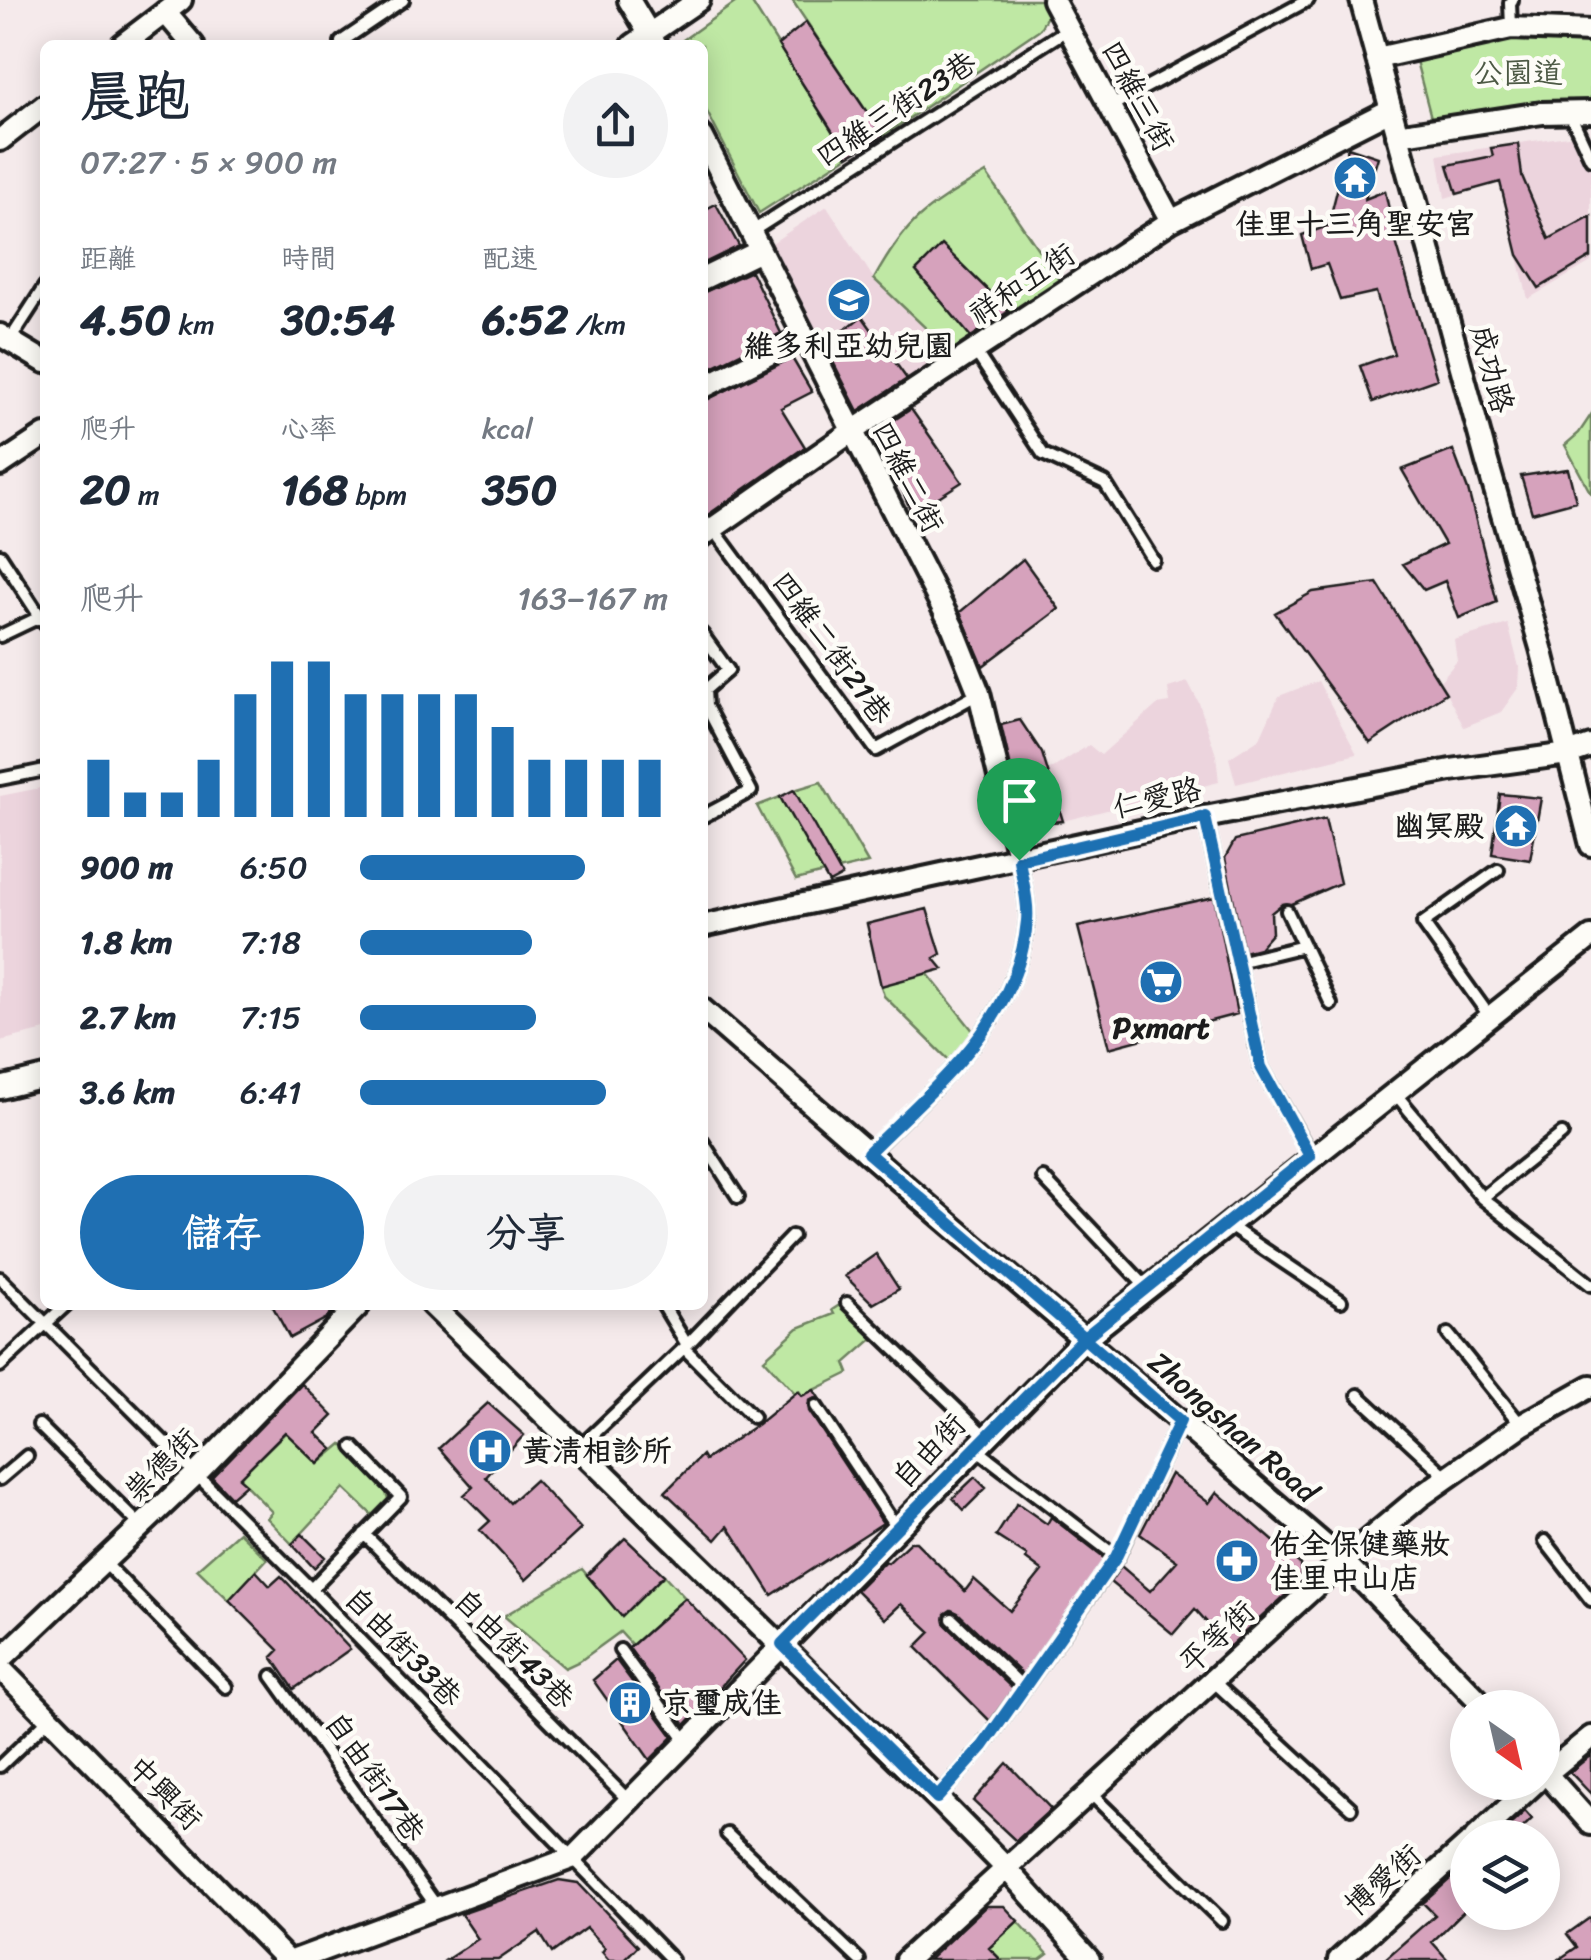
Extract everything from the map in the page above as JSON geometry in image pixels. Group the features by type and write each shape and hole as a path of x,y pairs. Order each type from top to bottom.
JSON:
{"street":[{"path":"629,0 647,40"},
{"path":"648,40 698,0"},
{"name":"四維三街","path":"1053,0 1170,221"},
{"name":"成功路","path":"1361,0 1542,648 1591,845"},
{"path":"129,40 173,6 190,40"},
{"path":"1377,58 1511,28 1591,32"},
{"path":"0,140 40,109"},
{"name":"祥和五街","path":"708,532 851,432 1170,221 1390,110"},
{"path":"1397,135 1542,113 1580,113"},
{"name":"四維二街","path":"708,148 953,628 979,693 1019,860"},
{"path":"708,274 756,242"},
{"path":"708,385 804,337"},
{"path":"5,338 40,359"},
{"path":"0,465 40,438"},
{"name":"仁愛路","path":"708,925 1205,817 1451,770 1568,754 1591,746"},
{"path":"1568,754 1591,778"},
{"name":"自由街","path":"291,1960 574,1857 1084,1338 1591,937"},
{"name":"Zhongshan Road","path":"708,1013 1343,1560 1469,1690"},
{"path":"0,1088 40,1078"},
{"name":"祟德街","path":"0,1660 195,1475 354,1310"},
{"path":"437,1310 937,1798 1008,1869 1089,1960"},
{"name":"平等街","path":"906,1960 1343,1560 1448,1477 1522,1425 1591,1386"},
{"name":"中興街","path":"0,1668 291,1960"},
{"path":"1560,1761 1591,1738"},
{"path":"1560,1793 1591,1824"},
{"path":"1494,1820 1515,1800"},
{"name":"博愛街","path":"1339,1960 1450,1860"}],"lane":[{"path":"344,40 403,0"},
{"path":"1110,106 1308,0"},
{"path":"1510,1 1511,28"},
{"name":"四維三街23巷","path":"756,242 1068,28"},
{"path":"1580,113 1591,160"},
{"path":"5,338 40,292"},
{"path":"975,351 1043,454 1104,483 1152,560"},
{"name":"四維二街21巷","path":"708,532 876,750 979,693"},
{"path":"0,555 40,615"},
{"path":"0,636 40,620"},
{"path":"708,642 728,670 708,687"},
{"path":"708,710 751,791 708,814"},
{"path":"0,779 40,771"},
{"path":"1205,817 1261,1067 1310,1156"},
{"path":"868,1153 969,1053 1008,993 1022,953 1028,917 1019,860"},
{"path":"1490,1018 1423,923 1498,870"},
{"path":"1287,911 1331,1004"},
{"path":"1238,962 1304,946"},
{"path":"1394,1092 1482,1198 1591,1284"},
{"path":"1482,1198 1562,1134"},
{"path":"708,1150 738,1196"},
{"path":"1043,1178 1147,1288"},
{"path":"1228,1225 1342,1302"},
{"path":"578,1449 686,1347 792,1236"},
{"name":"自由街33巷","path":"0,1278 311,1589 672,1960"},
{"path":"848,1303 980,1441 1116,1557"},
{"path":"0,1366 60,1310"},
{"path":"667,1310 686,1347 752,1417"},
{"path":"1448,1334 1522,1425"},
{"path":"1358,1396 1448,1477"},
{"path":"816,1406 896,1527"},
{"path":"937,1798 983,1746 1116,1557 1180,1421"},
{"path":"39,1425 142,1527"},
{"path":"311,1589 401,1497 353,1447"},
{"path":"0,1480 26,1456"},
{"name":"自由街43巷","path":"364,1534 628,1800"},
{"path":"1545,1542 1591,1600"},
{"path":"105,1563 226,1687"},
{"path":"952,1619 1024,1688"},
{"path":"620,1650 686,1741"},
{"name":"自由街17巷","path":"272,1676 437,1908"},
{"path":"1213,1682 1351,1808"},
{"path":"0,1766 49,1718"},
{"path":"1090,1793 1222,1921"},
{"path":"727,1834 858,1960"}],"shaded area":[{"path":"1574,135 1591,171 1591,262 1528,299 1500,182 1445,198 1438,155"},
{"name":"維多利亞幼兒園","path":"827,206 874,279 953,354 860,415 772,243"},
{"path":"1508,624 1519,667 1518,688 1501,712 1464,727 1440,681 1457,661 1454,640"},
{"path":"1318,681 1357,754 1236,784 1229,758 1260,738 1279,696"},
{"path":"1188,682 1216,755 1219,782 1063,821 1047,772 1089,745 1101,755 1157,705 1170,703 1168,688"},
{"path":"40,788 40,1031 0,1041 0,796"}],"green space":[{"path":"739,0 750,0 848,156 759,213 708,114 708,40 683,40"},
{"path":"792,0 1042,0 1049,12 1040,29 883,136"},
{"name":"公園道","path":"1513,36 1591,37 1591,107 1433,125 1415,57"},
{"path":"986,173 1059,280 1012,315 941,247 916,271 974,340 953,354 874,279 909,227 949,195"},
{"path":"1591,415 1591,494 1565,445"},
{"path":"821,782 868,863 838,870 794,790"},
{"path":"780,797 824,873 796,880 757,806"},
{"path":"923,968 974,1032 951,1062 884,996 881,986"},
{"path":"841,1304 876,1336 845,1363 849,1373 802,1396 799,1391 795,1393 764,1359 798,1328 834,1314 832,1310"},
{"path":"286,1432 318,1464 342,1444 383,1483 388,1499 372,1515 344,1488 292,1544 267,1518 272,1512 224,1456 234,1448 251,1466"},
{"path":"239,1532 267,1559 229,1600 197,1569"},
{"path":"582,1569 622,1617 664,1575 685,1598 632,1645 620,1632 565,1668 504,1616"},
{"path":"1018,1921 1048,1954 1040,1960 1001,1960 989,1948"}],"building":[{"path":"806,22 883,136 848,156 778,45"},
{"path":"1518,144 1522,176 1549,239 1591,216 1591,257 1539,288 1518,255 1500,182 1457,194 1448,165 1493,156 1491,148"},
{"path":"1348,147 1378,157 1365,199 1385,191 1437,379 1373,402 1360,366 1394,354 1376,292 1340,300 1327,264 1311,269 1302,235 1328,226"},
{"path":"716,204 739,246 708,261 708,208"},
{"path":"942,245 1009,311 971,337 916,271"},
{"path":"751,271 781,333 708,369 708,290"},
{"path":"862,316 907,379 858,411 825,346"},
{"path":"792,358 812,392 781,408 805,447 708,515 708,399"},
{"path":"911,409 962,482 912,514 897,477 877,447 882,428"},
{"path":"1453,450 1468,490 1497,602 1459,618 1445,581 1424,590 1403,564 1445,544 1402,470"},
{"path":"1568,469 1576,501 1532,513 1521,476"},
{"path":"1023,559 1059,609 983,666 960,612"},
{"path":"1377,583 1446,693 1370,743 1275,613 1313,592"},
{"path":"1020,720 1042,753 1063,821 1024,824 1001,725"},
{"path":"794,790 842,876 829,883 780,797"},
{"name":"幽冥殿","path":"1500,794 1541,798 1530,860 1492,854"},
{"path":"1325,819 1340,883 1292,904 1282,904 1271,913 1272,933 1259,948 1244,952 1225,858 1235,840"},
{"name":"Pxmart","path":"1214,897 1237,1014 1109,1048 1078,927"},
{"path":"927,909 941,954 934,958 943,969 881,986 867,924"},
{"path":"876,1254 899,1289 873,1304 845,1276"},
{"path":"275,1310 335,1310 327,1318 290,1338"},
{"path":"302,1384 333,1416 316,1433 333,1449 318,1464 285,1432 239,1478 246,1484 231,1497 212,1477"},
{"path":"814,1390 819,1398 809,1401 809,1411 883,1523 772,1595 728,1526 716,1540 665,1492 702,1455 705,1460 798,1391 802,1396"},
{"path":"488,1403 524,1435 486,1477 510,1503 535,1480 581,1529 526,1580 480,1530 490,1521 464,1495 473,1487 439,1448"},
{"path":"1171,1474 1209,1503 1217,1492 1300,1564 1301,1581 1229,1647 1195,1609 1173,1634 1110,1582 1121,1566 1150,1591 1177,1561 1140,1534"},
{"path":"975,1477 986,1488 964,1510 953,1498"},
{"path":"1017,1503 1047,1524 1051,1517 1105,1559 1023,1675 958,1613 951,1610 945,1614 946,1625 1013,1689 990,1721 916,1647 931,1632 901,1604 885,1619 856,1590 885,1561 888,1563 910,1542 916,1542 965,1591 974,1579 1010,1611 1042,1571 996,1536"},
{"path":"302,1534 325,1557 314,1568 292,1544"},
{"path":"625,1538 664,1575 622,1617 587,1575"},
{"path":"256,1571 270,1586 281,1576 350,1649 294,1689 272,1657 279,1650 229,1600"},
{"path":"685,1598 745,1660 685,1725 629,1648"},
{"name":"京璽成佳","path":"616,1660 673,1737 650,1760 593,1680"},
{"path":"1591,1755 1591,1794 1570,1772"},
{"path":"1007,1763 1051,1809 1016,1841 973,1801"},
{"path":"1525,1811 1532,1819 1531,1820 1515,1820"},
{"path":"1450,1879 1450,1924 1432,1942 1448,1960 1384,1960 1435,1915 1423,1903"},
{"path":"559,1880 578,1883 638,1946 624,1960 609,1960 602,1952 605,1948 586,1928 552,1953 539,1932 498,1960 446,1960 478,1939 461,1914"},
{"path":"986,1906 1004,1906 1018,1921 989,1948 1001,1960 928,1960"},
{"path":"1591,1917 1591,1960 1558,1960 1577,1947 1567,1934"}],"place":[{"name":"佳里十三角聖安宮","path":"1355,178"},
{"name":"維多利亞幼兒園","path":"849,300"},
{"name":"幽冥殿","path":"1516,826"},
{"name":"Pxmart","path":"1161,982"},
{"name":"黃清相診所","path":"490,1451"},
{"name":"佑全保健藥妝 佳里中山店","path":"1237,1561"},
{"name":"京璽成佳","path":"630,1703"}],"route":[{"path":"1019,860 1028,917 1022,953 1008,993 969,1053 868,1153 1084,1338 782,1644 937,1798 983,1746 1116,1557 1180,1421 1084,1338 1310,1156 1261,1067 1205,817 1019,860"}]}
